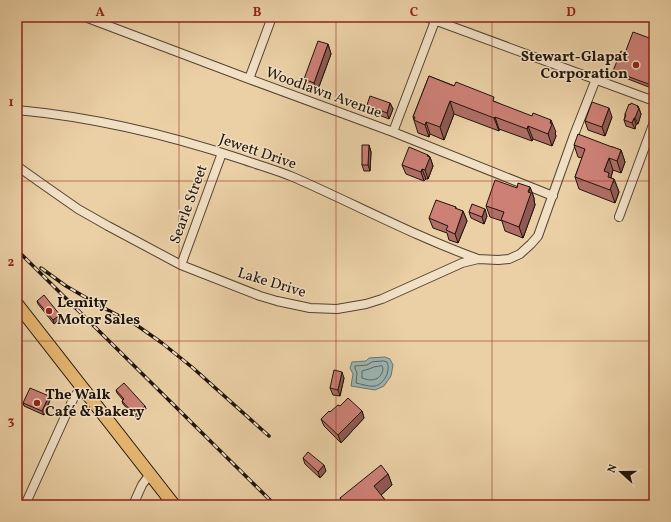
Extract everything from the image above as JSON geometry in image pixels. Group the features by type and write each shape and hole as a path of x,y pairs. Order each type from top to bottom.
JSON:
{"main road":[{"path":"17,304 174,505"}],"street":[{"name":"Woodlawn Avenue","path":"85,17 107,21 249,79 393,132 553,196"},
{"path":"249,79 272,17"},
{"path":"426,17 654,101"},
{"path":"393,132 436,21"},
{"name":"Lake Drive","path":"17,166 84,212 181,265 260,296 277,301 310,308 337,309 366,304 382,299 450,268 478,259 509,259 520,254 538,236 574,135 596,79"},
{"name":"Jewett Drive","path":"17,110 84,119 127,128 175,139 222,153 291,176 436,243 478,259"},
{"path":"619,217 654,122"},
{"name":"Searle Street","path":"181,265 222,153"},
{"path":"25,505 74,397 82,387"},
{"path":"133,505 142,485 150,474"}],"water":[{"path":"385,357 390,359 393,365 391,376 384,386 375,390 351,386 353,374 350,368 352,362 366,361 369,358"}],"building":[{"name":"Stewart-Glapat Corporation","path":"633,32 652,39 654,32 654,86 613,71 621,51 625,53"},
{"path":"318,41 328,44 314,83 304,79"},
{"path":"429,76 454,86 456,82 494,97 493,101 532,116 533,113 551,120 550,123 552,124 548,134 528,126 527,129 495,117 494,118 450,101 440,127 426,122 425,125 414,120 415,117 413,117"},
{"path":"370,96 390,103 387,113 367,105"},
{"path":"592,102 609,108 602,127 585,121"},
{"path":"631,103 639,108 632,123 624,120 629,104 630,105"},
{"path":"578,134 621,150 617,161 609,158 604,171 609,173 608,177 614,179 610,190 575,177 585,149 574,145"},
{"path":"362,145 369,145 368,165 362,165"},
{"path":"409,147 430,157 425,170 422,169 421,172 402,165"},
{"path":"495,180 517,188 518,183 530,187 528,192 531,193 519,227 501,220 504,212 486,206"},
{"path":"436,200 463,211 455,234 446,230 448,226 429,218"},
{"path":"472,204 485,209 482,217 469,212"},
{"name":"Lemity Motor Sales","path":"44,295 60,315 53,320 37,301"},
{"path":"334,370 342,372 338,390 330,388"},
{"path":"124,383 145,406 135,415 122,401 124,399 116,390"},
{"name":"The Walk Café & Bakery","path":"30,388 49,396 42,411 23,403"},
{"path":"348,398 362,411 338,435 321,419 329,411 330,412 338,405 340,406"},
{"path":"308,452 324,465 318,472 303,458"},
{"path":"381,465 388,474 374,486 389,505 362,505 360,503 358,505 343,505 345,503 340,498"}],"railway":[{"path":"17,250 275,505"},
{"path":"41,268 66,286 135,324 162,343 193,368 269,436"}],"place":[{"name":"Stewart-Glapat Corporation","path":"636,65"},
{"name":"Lemity Motor Sales","path":"49,311"},
{"name":"The Walk Café & Bakery","path":"37,403"}]}
